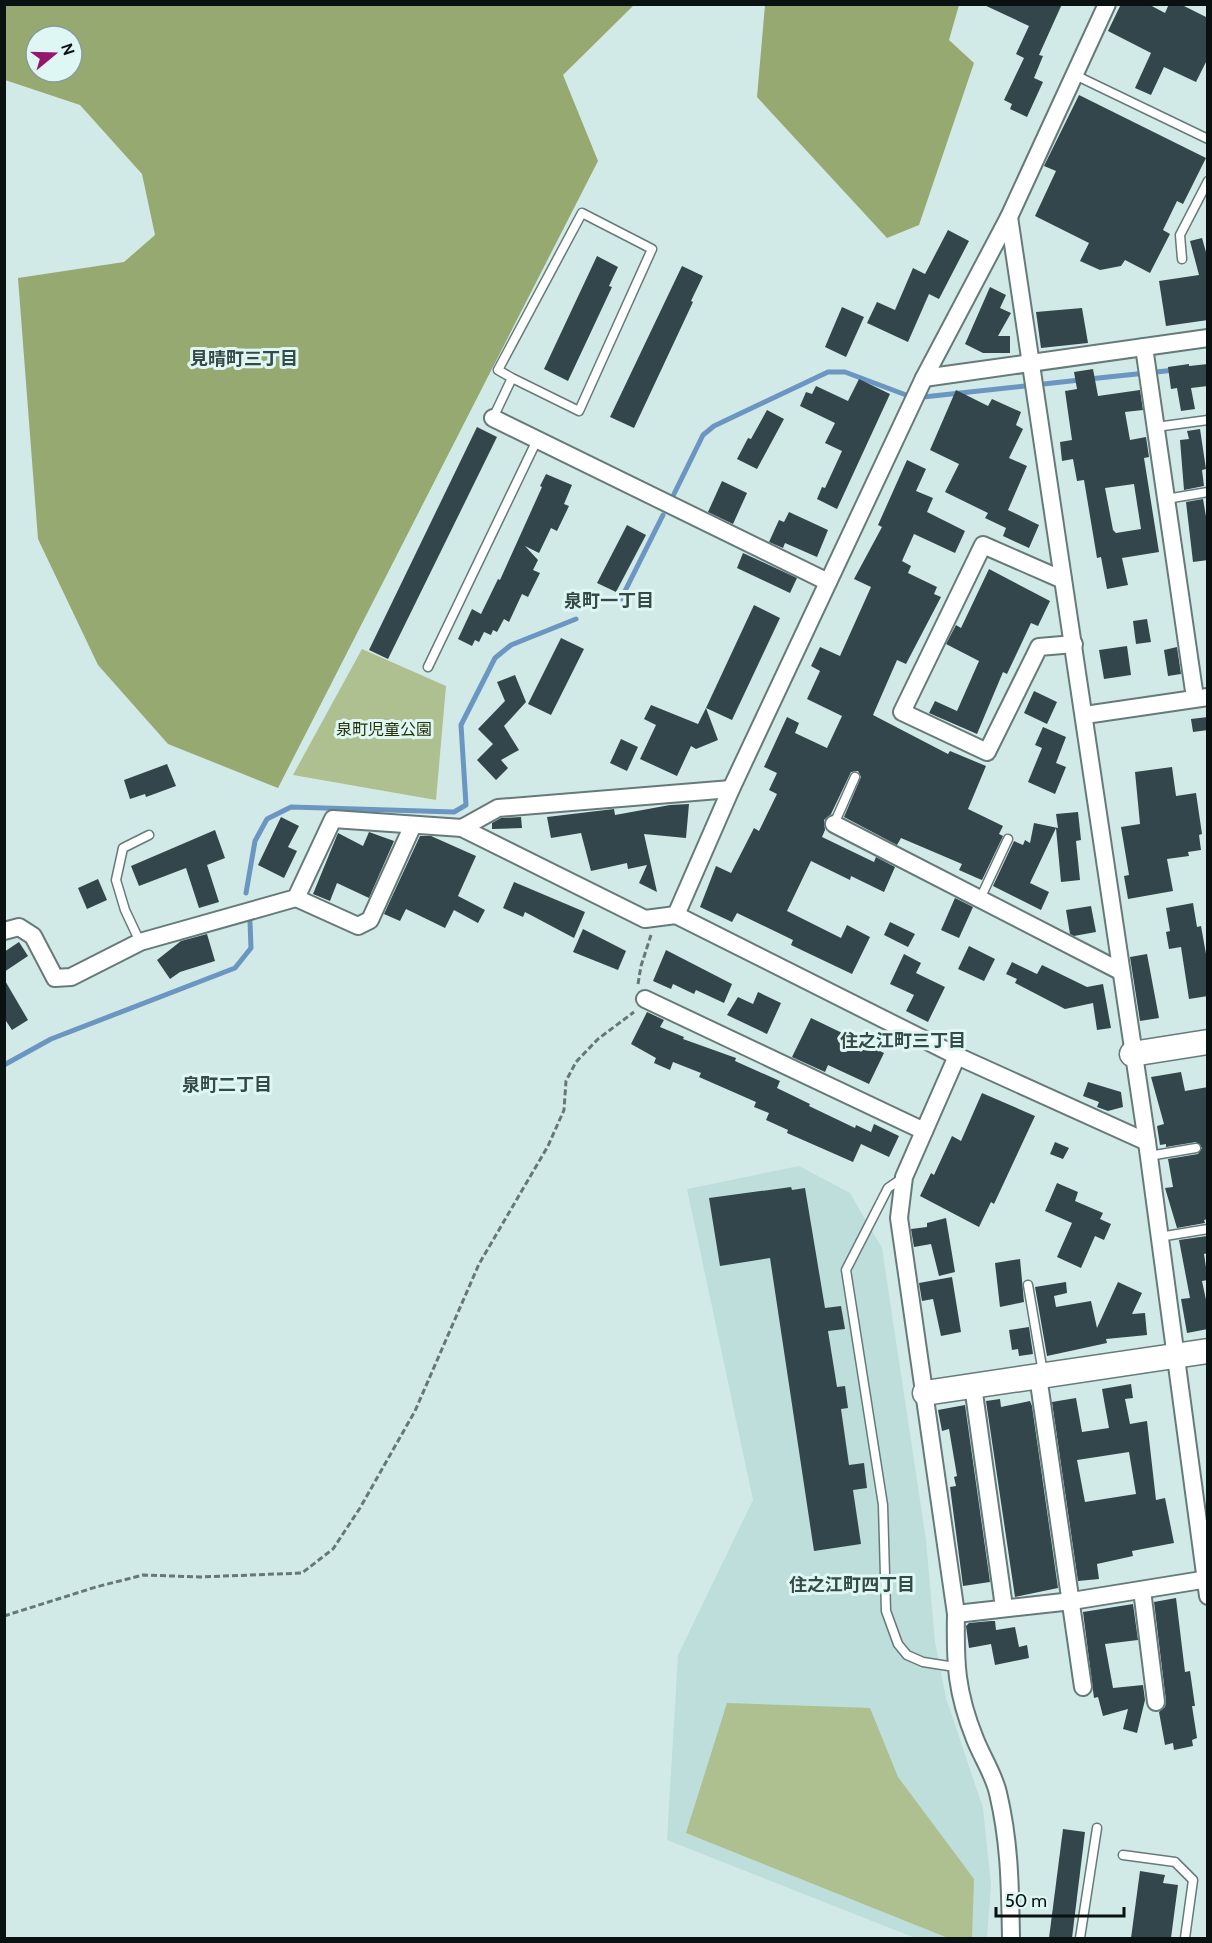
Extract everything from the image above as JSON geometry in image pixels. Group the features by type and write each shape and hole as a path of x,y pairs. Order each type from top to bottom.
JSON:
{"street":[{"path":"668,916 731,789 924,378 1009,217 1107,4"},
{"path":"956,1614 1004,1607 1072,1602 1142,1590 1207,1585 1174,1356 1148,1149 1132,1054 1085,715 1029,362 1009,217"},
{"path":"924,378 1208,338"},
{"path":"1085,715 1201,698 1166,499 1144,347"},
{"path":"493,418 828,582"},
{"path":"1063,580 983,545 902,712 987,752 1039,647 1074,644"},
{"path":"462,828 498,808 731,789"},
{"path":"296,897 333,819 462,828 645,919 668,916 1148,1149"},
{"path":"834,824 1120,971"},
{"path":"4,931 19,927 33,936 55,978 71,977 140,942 296,897 358,926 370,920 414,825"},
{"path":"645,999 924,1131"},
{"path":"1132,1054 1208,1042"},
{"path":"957,1056 904,1177 899,1218 956,1614 955,1667 971,1728 998,1790 1009,1848 1011,1938"},
{"path":"925,1393 1208,1351"},
{"path":"1041,1376 1083,1687"},
{"path":"973,1386 1004,1607"},
{"path":"1142,1590 1156,1702"}],"lane":[{"path":"1075,75 1208,139"},
{"path":"1182,259 1180,235 1208,181"},
{"path":"582,213 652,249 579,411 512,378 498,370 582,213"},
{"path":"493,418 512,378"},
{"path":"1156,427 1208,420"},
{"path":"428,667 537,440"},
{"path":"1166,499 1208,492"},
{"path":"834,824 855,777"},
{"path":"140,942 125,910 116,880 123,848 149,835"},
{"path":"980,899 1008,839"},
{"path":"1148,1149 1196,1148"},
{"path":"904,1177 888,1188 846,1270 883,1505 886,1611 898,1644 907,1655 923,1662 955,1667"},
{"path":"1159,1237 1208,1229"},
{"path":"1028,1285 1041,1376"},
{"path":"1080,1938 1097,1828"},
{"path":"1123,1856 1175,1862 1193,1880 1185,1938"}],"path":[{"path":"4,1616 143,1575 200,1577 302,1572 333,1549 415,1411 479,1264 548,1146 564,1110 566,1081 576,1062 598,1039 633,1012 645,999 638,987 641,966 652,931 668,916"}],"shaded area":[{"path":"799,1166 850,1193 882,1248 926,1540 935,1642 946,1698 983,1808 991,1885 987,1938 915,1938 667,1840 678,1655 753,1500 687,1189"}],"green space":[{"path":"5,4 634,5 563,75 598,161 278,788 168,744 98,665 38,539 18,278 124,262 155,235 142,174 80,105 5,80"},
{"path":"765,5 959,5 949,40 974,63 919,225 887,238 757,97"},
{"name":"泉町児童公園","path":"362,649 446,686 436,800 293,775"},
{"path":"727,1703 870,1708 898,1777 974,1879 972,1938 948,1938 686,1833"}],"building":[{"path":"982,4 1062,4 1039,55 1043,56 1034,78 1043,82 1027,117 1010,109 1012,104 1004,100 1024,58 1016,54 1029,26"},
{"path":"1121,4 1148,4 1165,13 1169,4 1180,4 1208,18 1208,58 1196,82 1164,67 1151,95 1135,88 1151,53 1108,31"},
{"path":"1079,95 1206,158 1183,204 1177,201 1163,230 1170,234 1150,273 1125,260 1121,266 1100,270 1080,261 1089,243 1035,216 1056,171 1044,166"},
{"path":"948,230 969,241 939,299 929,294 908,342 867,323 877,302 895,310 913,268 925,274"},
{"path":"1202,238 1208,259 1208,320 1166,326 1159,281 1199,275 1190,241"},
{"path":"597,256 618,267 609,286 612,287 568,381 544,369"},
{"path":"682,266 703,276 634,428 610,417"},
{"path":"990,287 1006,295 1000,308 1011,313 998,336 1010,336 1010,353 983,353 965,344"},
{"path":"842,307 864,317 846,357 825,347"},
{"path":"1082,308 1088,343 1041,348 1036,312"},
{"path":"1189,364 1189,366 1208,364 1208,386 1191,388 1195,409 1181,411 1177,388 1171,389 1168,367"},
{"path":"1093,369 1098,396 1140,390 1143,410 1125,412 1130,440 1146,437 1149,457 1144,458 1159,552 1122,558 1128,585 1107,589 1101,557 1097,558 1084,480 1077,481 1073,459 1062,461 1060,442 1072,440 1065,391 1077,389 1074,372","holes":["1134,484 1141,529 1116,533 1113,530 1105,488"]},
{"path":"859,379 890,394 837,509 817,499 822,487 825,488 842,451 825,443 835,423 800,406 806,392 812,394 816,386 848,401"},
{"path":"956,390 988,406 992,399 1021,412 1016,425 1023,429 1009,458 1027,466 1008,510 1039,525 1029,548 1003,536 1006,528 985,518 988,513 945,492 959,464 930,450"},
{"path":"767,410 784,419 757,469 737,459"},
{"path":"477,427 497,437 388,659 369,650"},
{"path":"1200,429 1206,469 1202,470 1204,486 1184,490 1180,440 1189,439 1187,431"},
{"path":"907,460 926,469 916,491 933,498 927,512 965,531 955,553 914,534 902,561 911,566 908,573 937,587 934,594 941,597 906,664 897,660 873,715 948,754 950,751 986,766 968,809 1003,826 999,834 1003,836 982,880 959,870 962,864 901,838 897,845 844,817 861,777 858,771 851,772 831,814 824,820 825,830 822,837 874,862 876,857 895,867 884,892 851,876 850,880 811,861 787,911 841,938 847,925 870,937 852,974 791,945 793,940 737,913 732,922 700,907 716,866 731,873 754,828 759,831 777,794 769,790 777,773 764,767 787,717 799,723 795,733 827,748 842,716 807,699 820,671 811,666 820,647 840,656 871,587 854,579 882,527 878,525"},
{"path":"546,474 572,485 564,504 569,506 557,531 551,528 539,553 525,546 538,560 533,570 540,573 528,597 522,594 509,622 504,619 497,632 493,630 491,635 484,632 479,642 475,640 472,646 458,639 472,609 481,614 498,579 500,580"},
{"path":"722,481 747,493 733,524 708,512"},
{"path":"1203,499 1208,528 1208,560 1193,562 1186,502"},
{"path":"789,512 828,530 817,557 785,543 783,548 769,542 779,520 784,522"},
{"path":"627,525 646,535 616,592 597,583"},
{"path":"743,553 797,578 790,593 737,568"},
{"path":"989,569 1050,601 1038,626 1031,623 1007,674 1003,672 977,734 929,713 935,701 957,711 979,661 946,644 956,625 961,628"},
{"path":"754,605 780,618 732,720 706,708"},
{"path":"1147,619 1151,642 1136,644 1133,621"},
{"path":"561,638 584,649 551,715 528,704"},
{"path":"1127,646 1131,675 1104,679 1099,650"},
{"path":"1177,647 1181,674 1168,676 1164,650"},
{"path":"515,675 526,702 504,726 519,750 501,760 508,768 496,780 477,760 493,744 478,729 505,701 497,682"},
{"path":"1034,691 1057,702 1047,724 1024,713"},
{"path":"651,705 698,724 706,708 718,740 696,749 691,746 677,776 640,759 656,725 644,719"},
{"path":"1208,717 1208,730 1193,732 1191,719"},
{"path":"1043,727 1066,737 1056,763 1066,767 1055,794 1028,782 1042,748 1035,745"},
{"path":"621,739 638,747 627,771 610,763"},
{"path":"167,764 176,786 146,797 145,794 130,799 124,780"},
{"path":"1172,767 1176,796 1196,793 1202,834 1199,835 1201,850 1188,852 1189,856 1167,859 1173,891 1128,899 1124,876 1129,875 1121,827 1140,824 1135,772"},
{"path":"689,804 686,838 644,834 657,892 639,883 647,865 628,869 627,863 591,871 581,833 551,838 547,817 614,809 615,815 670,805"},
{"path":"1078,812 1081,840 1076,841 1080,880 1061,882 1056,828 1030,883 1049,892 1041,910 993,886 1014,841 1023,845 1025,840 1030,843 1034,823 1058,828 1056,814"},
{"path":"281,817 299,826 288,847 297,851 284,878 258,865"},
{"path":"521,817 522,828 492,829 492,823 501,818"},
{"path":"215,830 225,858 207,865 219,902 199,908 186,868 139,886 131,866"},
{"path":"369,832 394,841 369,898 337,883 330,901 313,894 338,833 363,846"},
{"path":"420,836 431,836 476,856 458,896 485,910 478,923 454,910 445,928 406,909 400,921 384,914"},
{"path":"98,879 107,900 87,909 78,888"},
{"path":"514,882 585,912 574,938 525,912 523,917 503,908"},
{"path":"955,898 973,907 959,938 941,930"},
{"path":"1193,903 1197,927 1201,926 1208,965 1208,996 1189,999 1181,947 1169,949 1166,932 1170,931 1166,908"},
{"path":"1091,906 1096,932 1074,936 1070,934 1066,910"},
{"path":"890,922 915,934 908,947 884,935"},
{"path":"583,929 626,951 618,970 573,952"},
{"path":"207,934 215,961 180,972 170,979 157,960 181,941"},
{"path":"19,942 28,956 4,972 4,952"},
{"path":"969,946 995,959 984,981 958,969"},
{"path":"666,950 732,984 724,1003 696,990 694,994 673,984 671,989 653,981"},
{"path":"904,954 921,963 916,973 945,987 928,1022 906,1011 914,995 890,984"},
{"path":"1147,954 1159,1018 1140,1021 1130,957"},
{"path":"1012,962 1037,974 1042,965 1087,987 1103,984 1111,1028 1097,1030 1093,1003 1065,1009 1015,983 1017,979 1006,974"},
{"path":"4,979 28,1020 12,1030 4,1018"},
{"path":"758,992 781,1003 767,1034 727,1015 738,997 753,1004"},
{"path":"647,1012 664,1020 660,1027 684,1037 683,1039 736,1058 735,1061 780,1081 777,1088 810,1104 809,1106 855,1128 856,1125 871,1132 874,1124 899,1136 889,1157 861,1144 853,1162 787,1133 788,1130 766,1120 769,1113 754,1107 756,1102 699,1077 701,1073 673,1062 670,1070 654,1063 656,1058 631,1044"},
{"path":"811,1018 884,1053 869,1084 828,1065 825,1072 792,1057"},
{"path":"1181,1072 1185,1091 1208,1087 1208,1219 1204,1220 1205,1223 1177,1228 1165,1188 1173,1187 1168,1159 1198,1154 1202,1148 1196,1142 1166,1147 1166,1144 1160,1145 1157,1126 1164,1124 1151,1077"},
{"path":"1088,1082 1121,1092 1123,1107 1108,1111 1097,1107 1099,1102 1083,1096"},
{"path":"982,1093 1035,1116 994,1204 991,1202 979,1227 920,1196 931,1173 934,1175 952,1136 961,1141"},
{"path":"1055,1142 1069,1148 1063,1159 1050,1154"},
{"path":"1057,1183 1078,1192 1075,1201 1103,1213 1100,1219 1111,1224 1104,1240 1095,1236 1081,1268 1057,1257 1072,1223 1045,1211"},
{"path":"791,1187 792,1190 805,1188 825,1308 841,1306 845,1329 828,1331 837,1387 845,1386 848,1408 841,1409 849,1465 864,1463 867,1488 853,1490 861,1544 814,1551 770,1258 720,1266 709,1198"},
{"path":"946,1218 955,1272 939,1276 931,1244 914,1247 911,1229 927,1227 927,1223"},
{"path":"1207,1236 1208,1253 1204,1254 1208,1280 1202,1281 1208,1309 1208,1329 1187,1333 1181,1299 1190,1298 1179,1240"},
{"path":"1020,1259 1024,1302 1000,1307 995,1263"},
{"path":"952,1277 961,1332 941,1336 933,1299 922,1301 919,1283"},
{"path":"1066,1282 1067,1293 1054,1296 1056,1307 1091,1301 1097,1328 1118,1282 1142,1293 1132,1314 1145,1313 1147,1335 1106,1339 1107,1343 1047,1356 1035,1287"},
{"path":"1029,1327 1033,1354 1019,1356 1018,1349 1012,1350 1009,1330"},
{"path":"1131,1384 1133,1398 1125,1399 1130,1424 1147,1421 1156,1500 1165,1498 1174,1543 1132,1551 1133,1556 1097,1564 1099,1579 1078,1581 1052,1402 1076,1398 1082,1432 1109,1428 1102,1389","holes":["1129,1452 1136,1494 1085,1502 1077,1460"]},
{"path":"1000,1399 1001,1407 1030,1401 1032,1406 1058,1588 1015,1597 986,1401"},
{"path":"965,1405 990,1582 963,1586 950,1487 956,1486 954,1477 957,1476 949,1429 942,1431 938,1410"},
{"path":"1176,1598 1185,1672 1190,1671 1197,1738 1192,1740 1193,1746 1174,1750 1173,1743 1165,1745 1159,1712 1165,1707 1166,1701 1154,1602"},
{"path":"1133,1604 1138,1640 1105,1644 1113,1688 1143,1685 1145,1700 1137,1733 1123,1729 1128,1709 1103,1716 1098,1697 1094,1698 1083,1612"},
{"path":"995,1621 996,1630 1015,1627 1019,1647 1027,1645 1029,1658 995,1665 991,1644 969,1648 966,1626 969,1623"},
{"path":"1063,1829 1085,1832 1072,1938 1049,1938"},
{"path":"1140,1871 1165,1875 1163,1883 1178,1885 1171,1938 1131,1938"}],"waterway":[{"path":"1089,379 1175,370"},
{"path":"674,494 703,435 714,426 828,372 845,372 914,398 1080,380"},
{"path":"621,599 663,515"},
{"path":"246,893 255,841 267,819 291,807 454,812 466,805 461,725 495,658 511,645 576,619"},
{"path":"4,1065 51,1039 235,968 251,948 250,922"}],"district":[{"name":"見晴町三丁目","path":"244,359"},
{"name":"泉町一丁目","path":"609,601"},
{"name":"住之江町三丁目","path":"903,1041"},
{"name":"泉町二丁目","path":"227,1085"},
{"name":"住之江町四丁目","path":"852,1585"}]}
